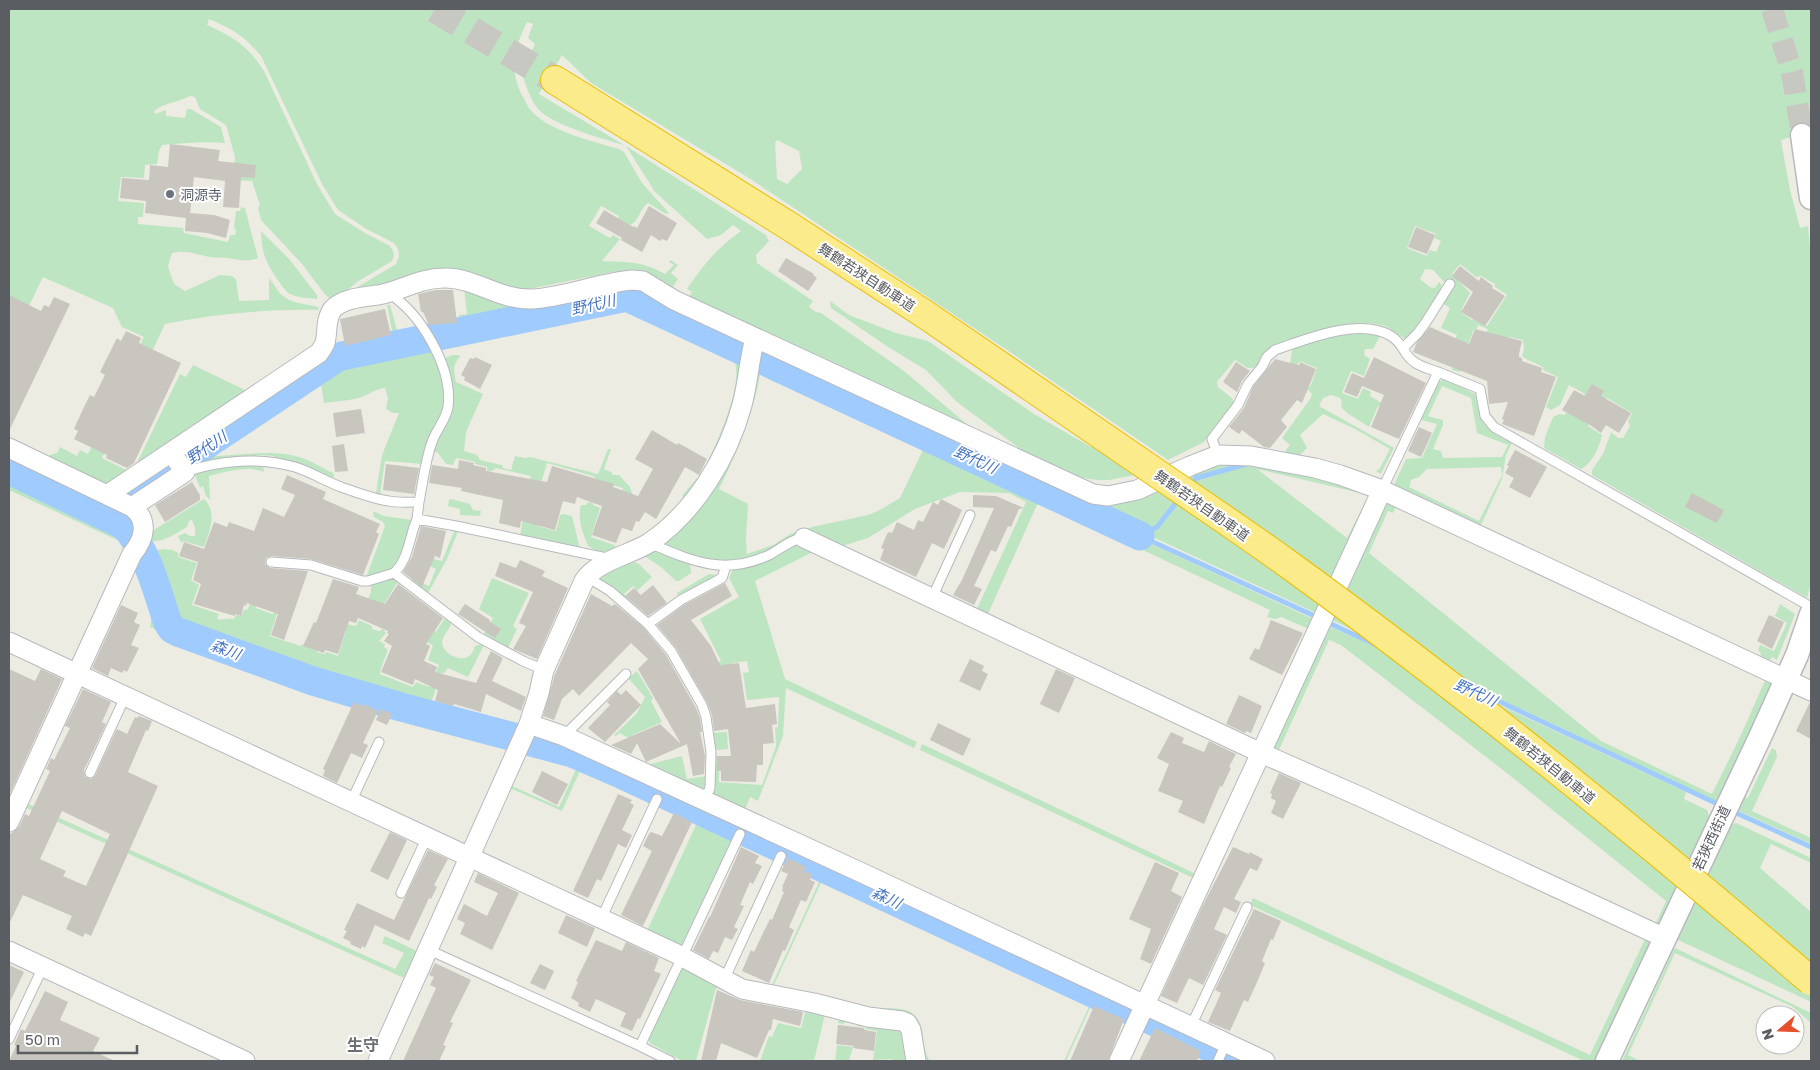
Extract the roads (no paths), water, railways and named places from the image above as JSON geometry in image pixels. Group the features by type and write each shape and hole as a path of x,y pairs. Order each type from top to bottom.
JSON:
{"highway":[{"name":"舞鶴若狭自動車道","path":"555,80 789,226 926,316 1288,565 1505,729 1666,859 1811,981"}],"street":[{"path":"1802,135 1811,198"},
{"path":"120,501 178,462 319,353 325,343 327,320 332,310 339,304 388,293 413,283 444,278 472,283 508,297 532,298 632,280 643,282 753,348 1093,494 1108,496 1137,490 1218,455 1250,456 1340,474 1382,490 1811,691"},
{"path":"378,1061 529,724 544,670 562,626 587,577 608,563 649,543 685,510 715,469 738,419 746,389 753,348"},
{"path":"9,448 137,511 143,521 144,530 139,545 132,554 9,822"},
{"path":"120,501 178,462"},
{"path":"1119,1061 1382,490"},
{"path":"804,538 1261,753 1353,793 1665,938"},
{"name":"若狭西街道","path":"1607,1061 1786,680 1811,614"},
{"path":"9,642 601,919 681,957 742,989 814,1003 868,1017 902,1020 908,1023 916,1061"},
{"path":"529,724 564,736 704,801 743,826 1142,1011 1191,1026 1222,1052 1265,1061"},
{"path":"9,951 245,1061"}],"lane":[{"path":"1404,347 1418,333 1450,284"},
{"path":"271,562 311,565 362,581 368,581 394,573 399,569 407,554 417,519 424,471 432,441 448,409 449,387 429,338 400,300 388,293"},
{"path":"1218,455 1212,439 1238,405 1248,384 1262,367 1267,357 1275,350 1348,328 1379,330 1392,336 1404,347 1413,361 1480,389 1485,416 1494,427 1811,607"},
{"path":"1382,490 1438,372"},
{"path":"178,462 201,466 228,462 268,462 294,467 372,497 389,501 419,502"},
{"path":"932,598 970,515"},
{"path":"417,519 602,557 608,563"},
{"path":"649,543 693,560 726,566 763,558 796,540 804,538"},
{"path":"648,624 682,600 722,578 726,566"},
{"path":"394,573 478,637 544,670"},
{"path":"587,577 610,591 648,624 671,651 702,705 706,716 711,752 710,788 704,801"},
{"path":"564,736 626,674"},
{"path":"90,773 125,697"},
{"path":"351,802 379,742"},
{"path":"601,919 657,799"},
{"path":"640,1046 743,826"},
{"path":"401,893 427,837"},
{"path":"724,980 781,856"},
{"path":"1191,1026 1246,907"},
{"path":"429,950 670,1061"},
{"path":"9,1039 43,967"}],"waterway":[{"name":"野代川","path":"105,515 183,460 342,356 627,297 1140,536"},
{"name":"野代川","path":"1189,487 1196,478 1247,464"},
{"name":"森川","path":"9,470 125,526 146,560 168,623 172,629 313,681 514,737"},
{"name":"野代川","path":"1140,536 1157,527 1179,499"},
{"name":"野代川","path":"1140,536 1319,618"},
{"name":"野代川","path":"1327,622 1376,645"},
{"name":"野代川","path":"1481,693 1722,806"},
{"name":"森川","path":"531,742 572,753 623,775 1239,1061"},
{"name":"野代川","path":"1732,811 1811,847"}],"tunnel":[{"path":"435,9 555,80"},
{"path":"1772,9 1792,72 1802,135"}],"place":[{"name":"洞源寺","path":"170,194"}],"district":[{"name":"生守","path":"363,1045"}]}
